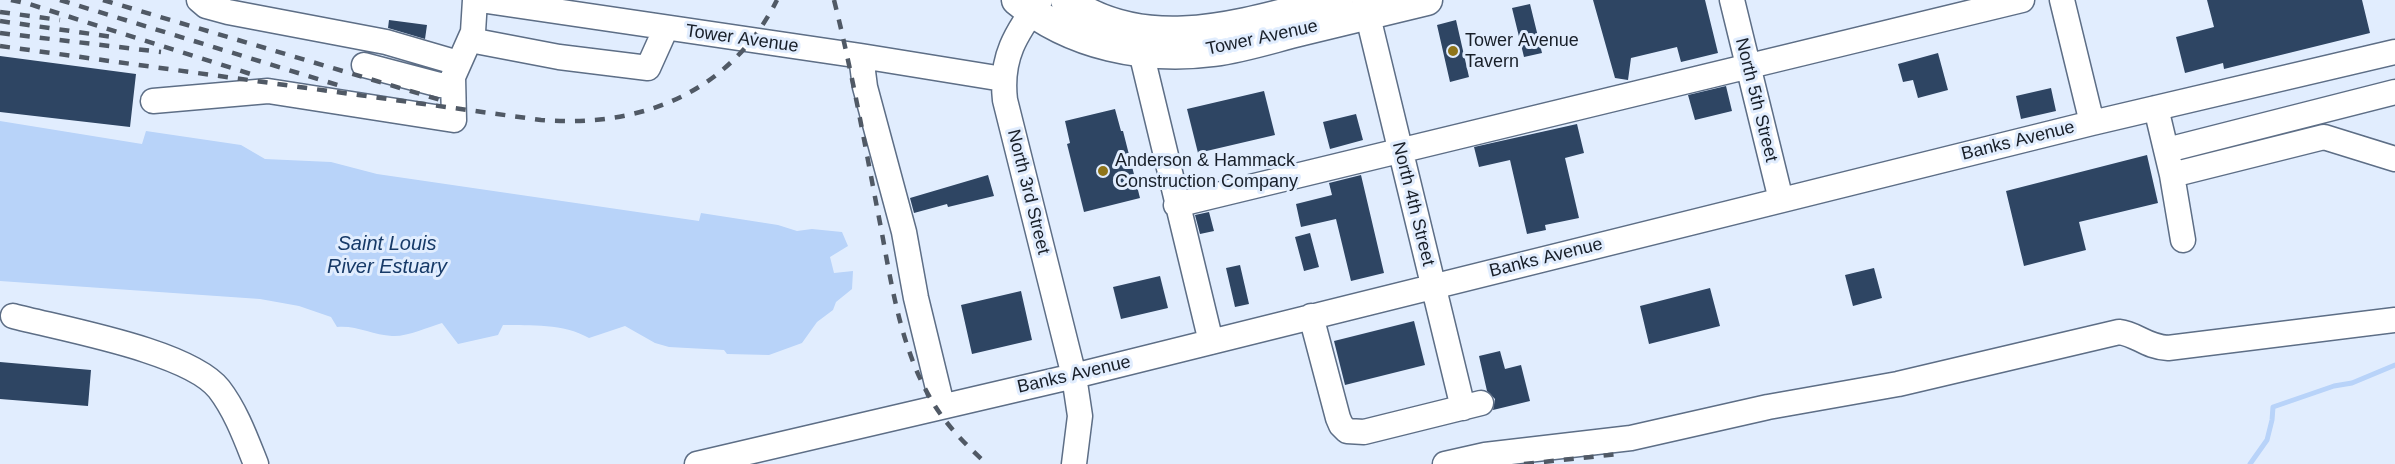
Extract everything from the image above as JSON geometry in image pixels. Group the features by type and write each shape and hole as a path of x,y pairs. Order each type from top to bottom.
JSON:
{"main road":[{"name":"Tower Avenue","path":"1066,0 1083,11 1118,24 1141,30 1179,33 1214,30 1338,0"},
{"name":"Tower Avenue","path":"1029,4 1063,30 1102,44 1141,52 1170,53 1216,51 1365,7 1426,0"}],"street":[{"path":"199,0 206,6 220,11 386,42 455,75"},
{"path":"153,101 268,91 454,120 455,75 470,40 476,0"},
{"name":"Tower Avenue","path":"480,0 1003,79"},
{"name":"North 5th Street","path":"1732,0 1781,200"},
{"path":"1176,205 2022,0"},
{"path":"2062,0 2092,123"},
{"name":"North 3rd Street","path":"1029,4 1009,50 1003,79 1005,100 1074,376 1080,416 1074,464"},
{"name":"North 4th Street","path":"1311,316 1338,418 1347,431 1364,432 1472,406 1433,285 1365,7"},
{"path":"470,40 560,57 648,68 666,28"},
{"path":"1141,52 1210,342"},
{"name":"Banks Avenue","path":"697,464 721,461 942,405 1074,376 2092,123 2395,52"},
{"path":"861,56 865,87 904,232 916,298 942,405"},
{"path":"364,65 440,85 455,75"},
{"path":"2167,150 2395,92"},
{"path":"2157,108 2183,240"},
{"path":"2172,175 2324,137 2395,159"},
{"path":"13,316 160,355 189,366 206,377 219,390 231,409 256,464"},
{"path":"1445,464 1485,455 1631,438 1768,407 1899,384 2119,332 2156,348 2168,348 2395,320"}],"water":[{"name":"Saint Louis River Estuary","path":"0,121 142,144 146,131 241,145 265,159 331,162 377,174 699,221 701,213 778,225 797,231 812,229 842,232 848,246 830,257 834,273 853,271 852,289 836,302 833,310 817,322 802,343 769,355 727,354 724,350 669,347 655,343 625,326 589,338 558,328 503,325 498,335 458,344 442,323 411,333 392,336 351,327 337,327 331,317 299,306 260,299 0,281"}],"building":[{"path":"1593,0 1705,0 1718,53 1681,62 1677,47 1631,58 1628,80 1615,78"},
{"path":"2207,0 2362,0 2370,33 2224,69 2223,63 2185,73 2176,37 2214,27"},
{"path":"1530,4 1542,53 1524,57 1512,8"},
{"path":"389,20 427,25 425,39 388,28"},
{"name":"Tower Avenue Tavern","path":"1456,20 1469,77 1450,82 1437,25"},
{"path":"1938,53 1948,90 1918,98 1913,80 1903,82 1898,64"},
{"path":"0,56 136,74 130,127 0,112"},
{"path":"1726,86 1732,111 1695,120 1688,95"},
{"path":"2051,88 2056,111 2021,119 2016,96"},
{"path":"1264,91 1275,135 1198,153 1187,109"},
{"name":"Anderson & Hammack Construction Company","path":"1115,109 1140,198 1084,212 1067,144 1070,143 1065,121"},
{"path":"1356,114 1363,140 1330,149 1323,122"},
{"path":"1577,124 1584,153 1565,158 1579,218 1545,225 1546,230 1527,234 1510,160 1479,167 1474,147"},
{"path":"2147,155 2158,203 2079,222 2086,250 2024,266 2006,191"},
{"path":"988,175 994,196 948,207 947,204 914,213 910,198"},
{"path":"1361,175 1384,273 1351,281 1336,219 1301,227 1296,204 1332,195 1329,183"},
{"path":"1209,212 1214,231 1200,234 1195,215"},
{"path":"1310,233 1319,267 1304,271 1295,237"},
{"path":"1240,265 1249,304 1235,307 1226,268"},
{"path":"1874,268 1882,298 1853,306 1845,275"},
{"path":"1160,276 1168,308 1121,319 1113,287"},
{"path":"1710,288 1720,326 1649,344 1640,306"},
{"path":"1021,291 1032,340 972,354 961,305"},
{"path":"1414,321 1425,365 1345,385 1334,341"},
{"path":"1500,351 1505,369 1521,365 1530,401 1493,410 1495,399 1487,391 1479,356"},
{"path":"0,362 91,370 88,406 0,399"}],"waterway":[{"path":"2250,464 2267,440 2273,407 2334,386 2352,383 2395,365"}],"railway":[{"path":"11,0 257,76"},
{"path":"60,0 344,87"},
{"path":"103,0 444,101"},
{"path":"0,46 541,120 578,121 613,118 647,110 679,98 708,81 734,59 757,32 777,0"},
{"path":"834,0 894,297 906,343 914,365 935,406 959,437 987,464"},
{"path":"0,12 60,20"},
{"path":"0,21 113,37"},
{"path":"0,33 161,52"},
{"path":"1524,464 1619,454"}],"place":[{"name":"Tower Avenue Tavern","path":"1453,51"},
{"name":"Anderson & Hammack Construction Company","path":"1103,171"}]}
